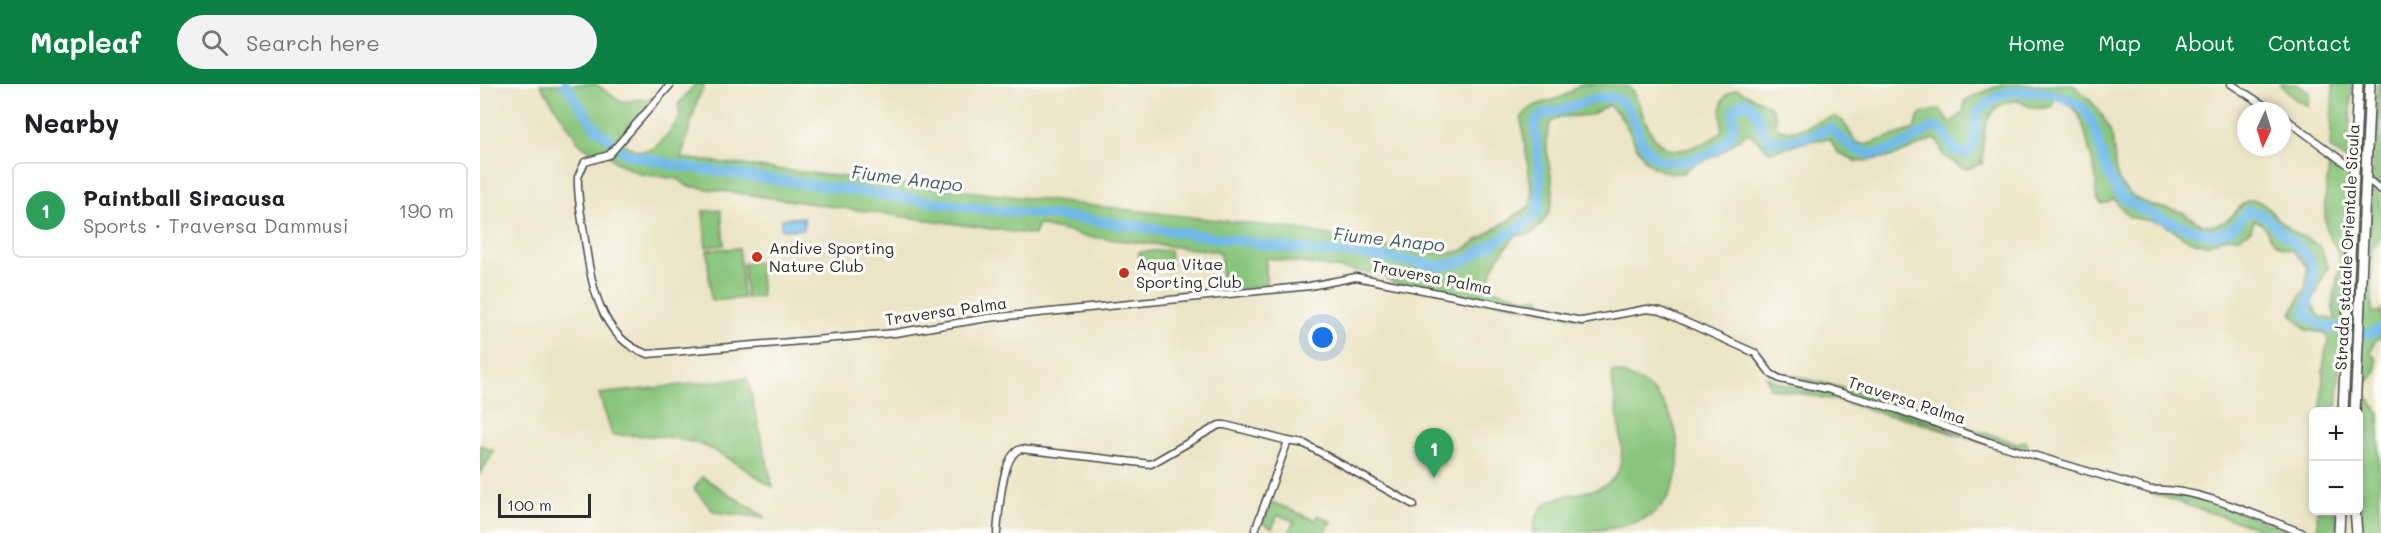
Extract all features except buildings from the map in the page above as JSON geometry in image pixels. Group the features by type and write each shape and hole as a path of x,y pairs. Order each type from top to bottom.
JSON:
{"highway":[{"name":"Strada statale Orientale Sicula","path":"2343,407 2358,84"},
{"name":"Strada statale Orientale Sicula","path":"2355,407 2370,84"},
{"path":"2341,515 2341,533"},
{"path":"2354,515 2355,533"}],"street":[{"name":"Traversa Palma","path":"670,84 609,155 585,162 579,172 577,188 590,276 601,310 613,328 627,342 648,354 852,338 1082,307 1310,286 1364,278 1582,321 1647,309 1661,311 1755,353 1771,374 1780,379 1896,409 1989,442 2151,490 2165,489 2220,503 2303,533"},
{"path":"2231,84 2259,102"},
{"path":"2291,123 2346,164"},
{"path":"2371,182 2381,190"},
{"path":"997,533 1002,485 1010,455 1018,450 1151,464 1219,425 1256,431 1288,441 1294,440 1313,448 1414,505"},
{"path":"1254,533 1288,441"}],"green space":[{"path":"540,84 596,84 621,102 654,98 619,140 639,151 647,151 660,143 680,118 678,105 695,84 705,84 697,101 681,158 1304,230 1384,247 1451,253 1461,251 1530,206 1532,194 1521,119 1534,106 1564,96 1583,84 1628,87 1634,93 1654,137 1662,146 1674,150 1702,144 1721,132 1723,100 1730,92 1737,89 1770,106 1776,117 1775,125 1782,129 1796,130 1835,117 1843,121 1856,142 1865,145 1914,129 1920,114 1940,109 1950,123 1963,113 1965,100 2002,84 2073,84 2096,106 2104,119 2113,142 2116,173 2119,180 2129,193 2141,201 2182,212 2199,223 2210,225 2226,221 2245,203 2257,201 2290,229 2320,246 2328,266 2312,303 2318,314 2324,318 2336,319 2333,299 2340,265 2337,251 2327,231 2325,215 2329,165 2332,159 2349,172 2346,231 2355,232 2355,237 2369,237 2371,188 2381,196 2380,240 2372,248 2372,312 2379,312 2381,308 2381,337 2374,342 2371,352 2376,359 2376,373 2364,385 2365,393 2379,413 2380,533 2360,533 2360,515 2363,515 2364,359 2340,358 2337,407 2321,407 2324,356 2329,342 2326,333 2306,330 2291,313 2306,287 2307,267 2293,250 2278,245 2263,226 2254,220 2251,230 2240,237 2227,237 2206,245 2186,239 2162,223 2129,217 2113,198 2102,204 2099,202 2096,178 2082,122 2070,105 2055,99 2052,106 2043,108 2031,107 2019,101 1998,107 1992,113 1984,131 1983,163 1967,169 1943,155 1938,141 1934,139 1894,156 1858,162 1837,152 1830,139 1813,140 1770,152 1749,133 1721,153 1695,164 1683,173 1666,172 1653,167 1644,159 1626,125 1608,105 1591,115 1559,117 1551,122 1547,137 1553,193 1551,206 1544,220 1531,234 1515,236 1493,267 1490,281 1491,289 1524,298 1540,298 1541,304 1584,315 1582,318 1392,282 1383,275 1266,258 1266,286 1262,283 1258,286 1227,290 1227,286 1222,286 1220,252 1082,236 1041,225 1037,226 1034,235 687,186 678,179 640,174 616,162 606,153 591,151 580,144"},
{"path":"2279,84 2297,84 2309,92 2308,106 2295,99"},
{"path":"2333,84 2352,84 2348,161 2330,148"},
{"path":"2377,84 2381,84 2381,186 2372,180"},
{"path":"721,210 724,245 706,247 703,211"},
{"path":"739,248 743,298 711,301 707,250"},
{"path":"1170,250 1171,266 1140,268 1139,252"},
{"path":"759,262 762,296 746,298 743,264"},
{"path":"1773,370 1869,395 2016,443 2026,441 2029,451 1782,377"},
{"path":"1612,371 1646,385 1666,407 1677,438 1677,472 1672,488 1664,502 1653,514 1627,525 1595,531 1533,533 1537,516 1545,505 1556,498 1597,489 1609,482 1618,471 1622,449"},
{"path":"1766,376 1788,385 1828,392 1869,403 1990,445 1841,401 1770,388"},
{"path":"747,378 773,487 725,456 697,443 661,437 612,435 599,394"},
{"path":"480,445 494,451 480,474"},
{"path":"702,477 766,518 714,512 694,489"},
{"path":"2147,492 2204,500 2295,533 2273,533"},
{"path":"1272,502 1315,520 1318,515 1331,521 1325,533 1305,530 1304,533 1289,533 1294,521 1278,515 1272,528 1263,523"},
{"path":"2317,515 2336,515 2337,533 2318,533"}],"water":[{"path":"804,217 804,229 782,230 781,219"}],"waterway":[{"name":"Fiume Anapo","path":"565,84 594,126 626,154 680,166 976,208 1070,217 1312,251 1359,254 1442,266 1464,261 1530,221 1539,210 1540,180 1535,124 1547,113 1595,99 1614,98 1624,104 1630,113 1646,149 1656,157 1669,162 1689,160 1717,149 1732,133 1735,108 1744,102 1754,109 1770,141 1799,139 1831,128 1856,150 1874,153 1901,146 1932,127 1942,129 1954,150 1967,154 1974,145 1977,113 1984,106 2008,92 2033,92 2059,96 2076,103 2087,114 2094,127 2109,175 2125,199 2149,213 2206,233 2215,234 2230,229 2248,211 2262,215 2301,249 2312,265 2312,284 2305,315 2323,326 2370,334 2381,328"}],"place":[{"name":"Andive Sporting Nature Club","path":"757,257"},
{"name":"Aqua Vitae Sporting Club","path":"1124,273"},
{"name":"Paintball Siracusa","path":"1434,478"}]}
